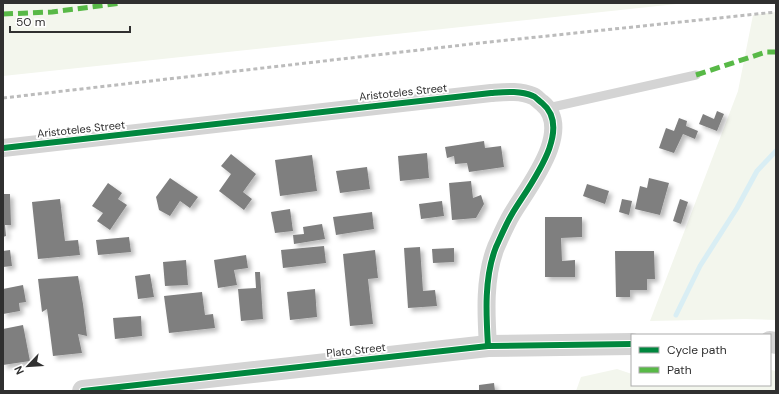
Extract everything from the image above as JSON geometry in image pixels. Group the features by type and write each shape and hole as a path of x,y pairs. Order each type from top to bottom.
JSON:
{"street":[{"name":"Aristoteles Street","path":"3,148 491,93 518,92 534,96 548,108"},
{"path":"488,346 486,318 489,273 496,248 512,214 540,168 548,151 553,135 552,118 548,108"},
{"name":"Plato Street","path":"83,391 168,386 488,346 631,344"}],"lane":[{"path":"548,108 696,75"}],"shaded area":[{"path":"3,3 686,3 3,76"},
{"path":"776,12 776,320 745,319 650,321 738,91 753,15"},
{"path":"617,369 631,374 631,386 771,386 771,370 776,371 776,391 576,391 581,377"}],"building":[{"path":"717,111 724,114 717,131 699,124 703,114 714,119"},
{"path":"679,118 687,121 686,126 698,131 695,139 683,134 674,153 659,148 666,128 674,131"},
{"path":"484,141 485,148 501,146 504,167 469,172 467,163 455,164 454,156 447,158 445,147"},
{"path":"427,153 429,178 400,181 398,156"},
{"path":"231,154 256,174 243,192 252,199 244,210 219,191 231,174 221,166"},
{"path":"312,155 317,191 280,196 275,160"},
{"path":"367,167 370,189 340,193 336,171"},
{"path":"170,178 198,197 190,208 180,201 170,216 159,210 156,197"},
{"path":"649,178 669,183 660,215 635,209 640,186 647,188"},
{"path":"471,181 473,198 481,195 484,204 476,218 452,220 449,183"},
{"path":"108,183 122,193 118,199 127,205 110,230 97,221 103,213 92,206"},
{"path":"587,184 609,191 605,204 583,196"},
{"path":"3,194 10,194 11,225 5,225 6,236 3,237"},
{"path":"60,199 65,241 78,240 80,255 38,259 32,202"},
{"path":"622,199 632,201 629,215 619,212"},
{"path":"680,199 688,202 681,224 673,221"},
{"path":"442,201 444,216 421,219 419,204"},
{"path":"290,209 293,231 275,233 271,212"},
{"path":"372,212 374,229 336,235 333,217"},
{"path":"545,217 582,217 582,237 561,238 562,261 575,260 575,277 545,277"},
{"path":"322,224 325,239 294,244 293,235 304,234 303,227"},
{"path":"129,237 131,252 98,255 96,240"},
{"path":"324,246 326,263 283,268 281,250"},
{"path":"420,247 423,291 435,290 437,306 408,308 404,248"},
{"path":"454,248 454,262 433,263 432,249"},
{"path":"10,250 12,266 3,267 3,251"},
{"path":"375,250 378,278 368,279 373,324 350,326 343,254"},
{"path":"615,251 654,251 655,279 647,279 647,290 630,290 630,297 616,297"},
{"path":"246,255 248,268 234,270 237,285 218,288 214,260"},
{"path":"186,260 188,285 165,286 163,262"},
{"path":"255,272 260,272 263,319 241,321 238,289 256,288"},
{"path":"150,274 154,297 138,299 135,276"},
{"path":"78,276 87,336 78,334 82,353 53,356 47,309 42,312 38,279"},
{"path":"23,285 26,302 19,303 20,311 3,314 3,289"},
{"path":"315,289 317,317 290,320 287,292"},
{"path":"202,292 205,315 213,314 215,328 169,333 164,296"},
{"path":"141,316 142,336 115,339 113,318"},
{"path":"23,325 30,361 3,365 3,329"},
{"path":"494,383 495,391 479,391 479,385"}],"waterway":[{"path":"676,315 700,266 737,208 757,171 776,151"}],"railway":[{"path":"3,98 480,43 776,12"}],"marked path":[{"path":"3,14 52,12 122,3"},
{"path":"696,75 766,52 776,52"}],"cycle path":[{"path":"3,148 491,93 517,92 533,96 542,103 551,114 553,128 551,143 537,175 512,214 496,247 492,259 489,271 487,296 488,346"},
{"path":"83,391 488,346 631,344"}]}
